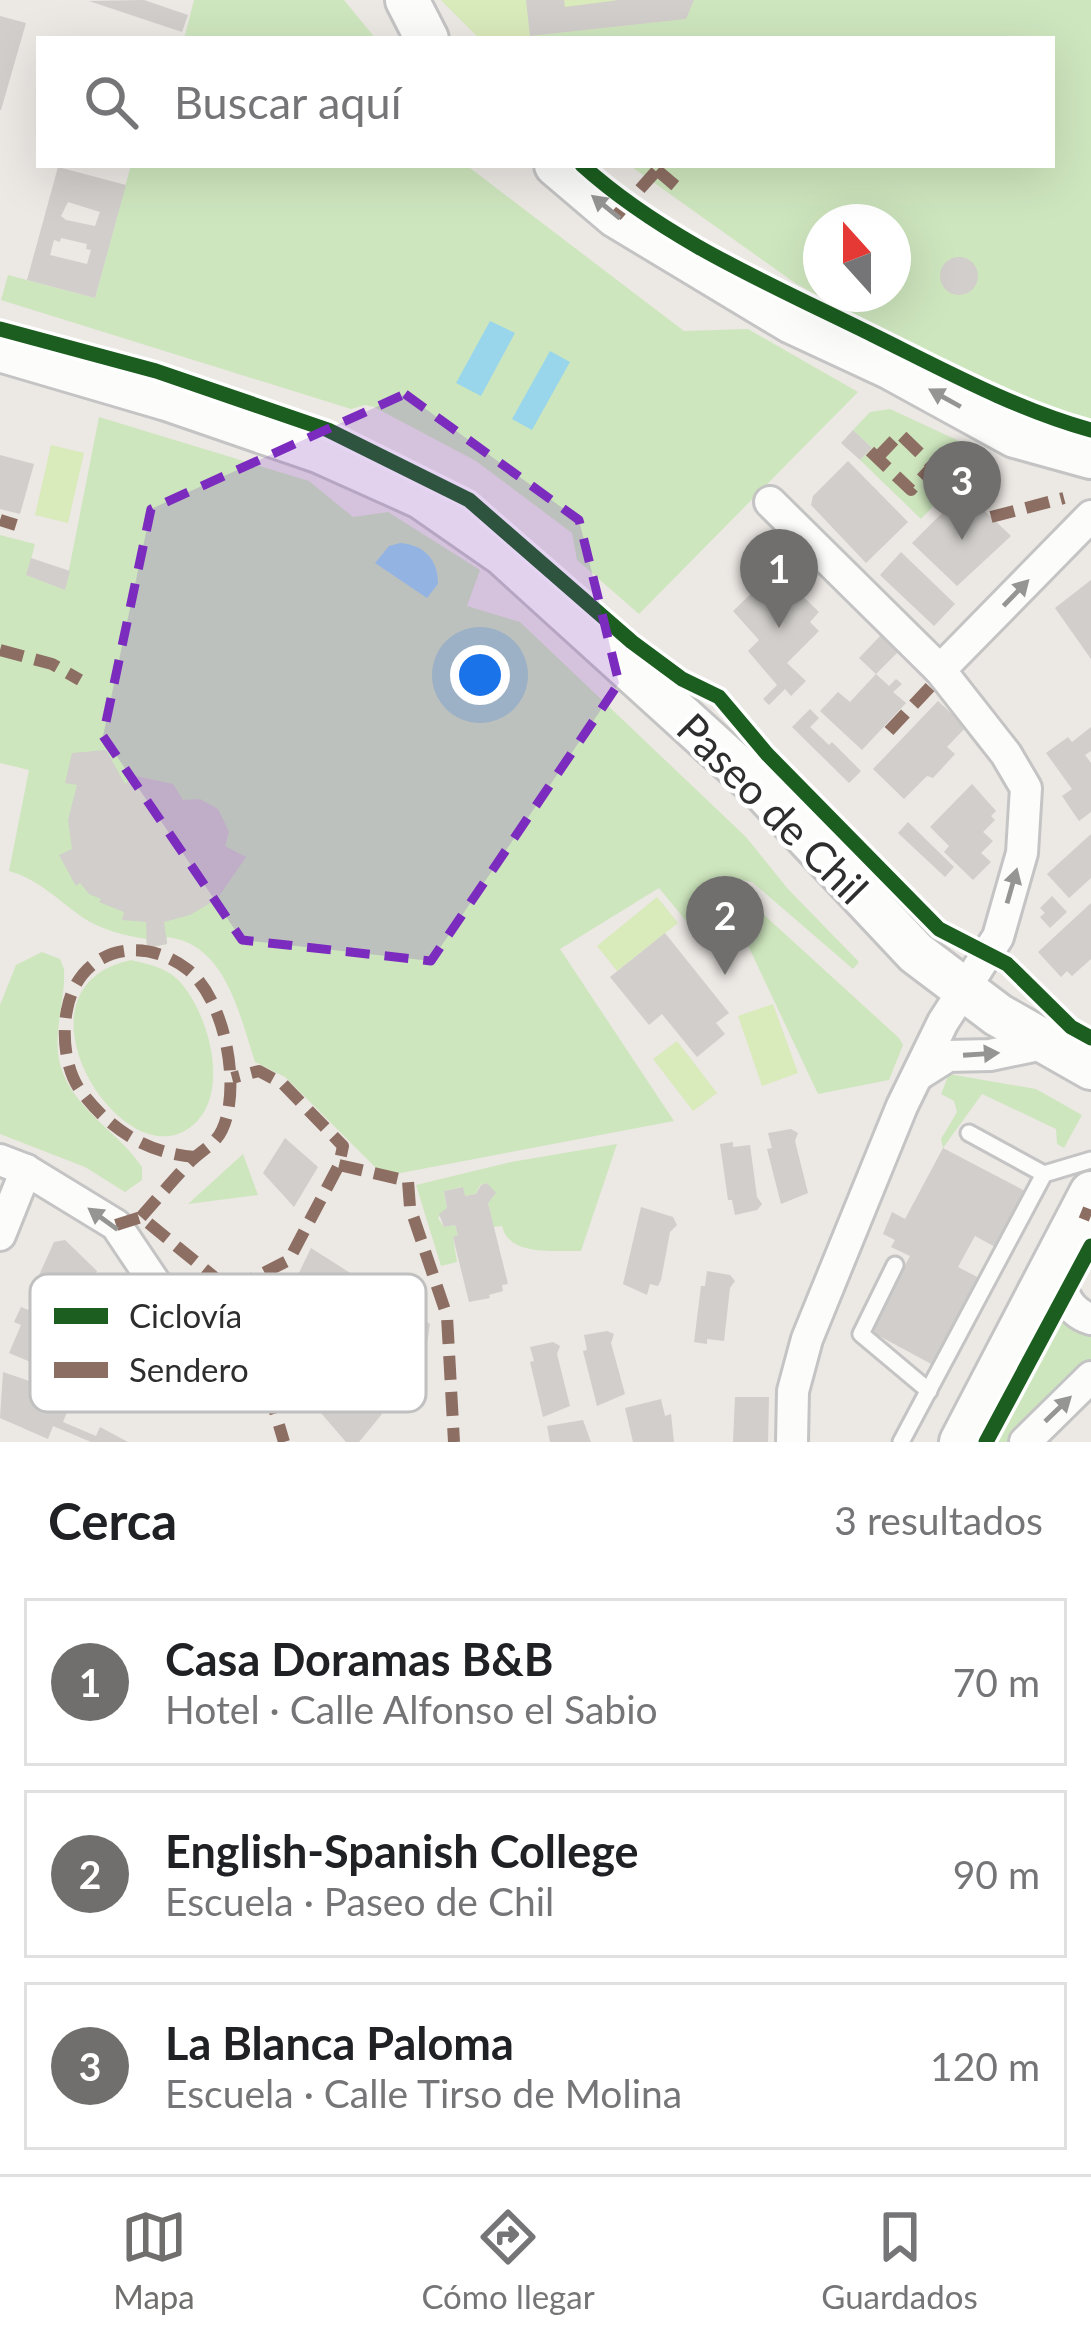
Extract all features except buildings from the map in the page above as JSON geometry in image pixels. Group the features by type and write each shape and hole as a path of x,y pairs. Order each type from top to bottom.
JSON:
{"street":[{"path":"391,0 423,36"},
{"path":"407,0 425,36"},
{"path":"560,168 616,216 792,322 891,368 1015,436 1091,457"},
{"name":"Paseo de Chil","path":"0,350 299,444 421,497 503,554 765,792 916,953 965,992 1091,1068"},
{"path":"770,502 940,670 1006,754 1026,788 1022,853 998,937 943,1022 807,1339 793,1391 792,1442"},
{"path":"940,670 1091,516"},
{"path":"918,1075 948,1056 990,1055 1048,1043"},
{"path":"0,1235 13,1165 116,1225 149,1274"},
{"path":"961,1442 1091,1193"},
{"path":"1056,1259 1064,1296 1082,1317 1091,1319"},
{"path":"1024,1442 1091,1377"}],"lane":[{"path":"969,1132 1045,1174"},
{"path":"901,1442 1045,1174 1091,1160"},
{"path":"895,1265 861,1334 929,1391"}],"highlighted area":[{"path":"405,394 579,520 619,683 431,961 242,940 103,736 151,509"}],"green space":[{"path":"194,0 344,0 374,36 185,36"},
{"path":"441,0 1091,0 1091,427 848,312 911,312 911,204 803,204 803,287 633,168 1055,168 1055,36 477,36"},
{"path":"441,0 694,0 686,19 533,36 477,36"},
{"path":"130,168 470,168 684,331 748,329 858,392 639,614 577,560 572,533 476,461 374,407 351,409 1,300 8,275 95,298"},
{"path":"890,409 985,453 921,519 860,460 872,448 853,430 870,412"},
{"path":"99,417 309,481 353,517 388,512 480,570 467,606 520,622 746,837 788,889 859,962 853,969 752,882 731,880 717,884 708,907 725,968 659,888 560,949 674,1121 390,1175 380,1172 285,1077 255,1062 227,984 203,953 167,937 167,944 147,948 146,939 97,925 39,885 9,871 29,770 0,763 0,535 35,544 27,575 65,590"},
{"path":"51,445 84,453 68,523 35,515"},
{"path":"657,897 678,923 617,971 597,946"},
{"path":"752,904 899,1038 903,1045 889,1080 818,1094 735,918 740,906"},
{"path":"42,952 60,959 64,969 58,1040 66,1080 142,1167 142,1180 125,1192 85,1167 0,1134 0,1005 16,965"},
{"path":"131,960 164,970 180,982 200,1013 212,1054 211,1094 205,1111 193,1125 165,1136 136,1128 109,1107 87,1076 75,1040 76,1006 93,978"},
{"path":"773,1004 798,1073 762,1086 738,1016"},
{"path":"677,1041 717,1093 693,1111 653,1059"},
{"path":"949,1074 1036,1089 1082,1115 1064,1148 1057,1144 1056,1129 982,1094 943,1148 941,1139 957,1112 954,1101 941,1094"},
{"path":"617,1144 581,1251 534,1250 514,1243 502,1226 493,1227 488,1203 495,1193 487,1183 476,1194 465,1196 462,1187 444,1191 447,1208 438,1218 444,1227 455,1225 457,1262 441,1266 416,1185"},
{"path":"243,1154 258,1195 188,1204"},
{"path":"1064,1313 1091,1334 1091,1360 1012,1442 993,1442"}],"water":[{"path":"490,321 515,333 481,396 456,383"},
{"path":"550,351 570,362 532,430 512,419"},
{"path":"400,543 423,550 432,561 438,584 427,598 375,563 389,546"}],"marked path":[{"path":"616,216 655,168"},
{"path":"657,170 684,193"},
{"path":"870,451 911,490 933,466 900,434 877,458"},
{"path":"991,517 1064,498"},
{"path":"0,520 16,525"},
{"path":"795,588 816,567"},
{"path":"0,650 52,664 80,680"},
{"path":"889,731 933,684"},
{"path":"141,1217 222,1130 228,1112 230,1068 211,1000 187,969 169,958 131,950 97,961 73,990 67,1010 66,1051 71,1072 91,1104 130,1137 160,1150 195,1157"},
{"path":"232,1078 259,1071 283,1084 343,1146 339,1165 289,1260 261,1274"},
{"path":"339,1165 408,1181 410,1207 447,1316 454,1442"},
{"path":"1081,1212 1091,1216"},
{"path":"116,1225 141,1217 210,1274"},
{"path":"275,1412 284,1442"}],"cycle path":[{"path":"586,168 684,239 759,279 980,388 1091,430"},
{"path":"0,329 156,371 328,430 469,500 632,642 682,679 719,697 767,754 939,929 1007,964 1071,1027 1091,1038"},
{"path":"986,1442 1091,1246"}],"place":[{"name":"La Blanca Paloma","path":"962,540"},
{"name":"Casa Doramas B&B","path":"779,628"},
{"name":"English-Spanish College","path":"725,975"}]}
